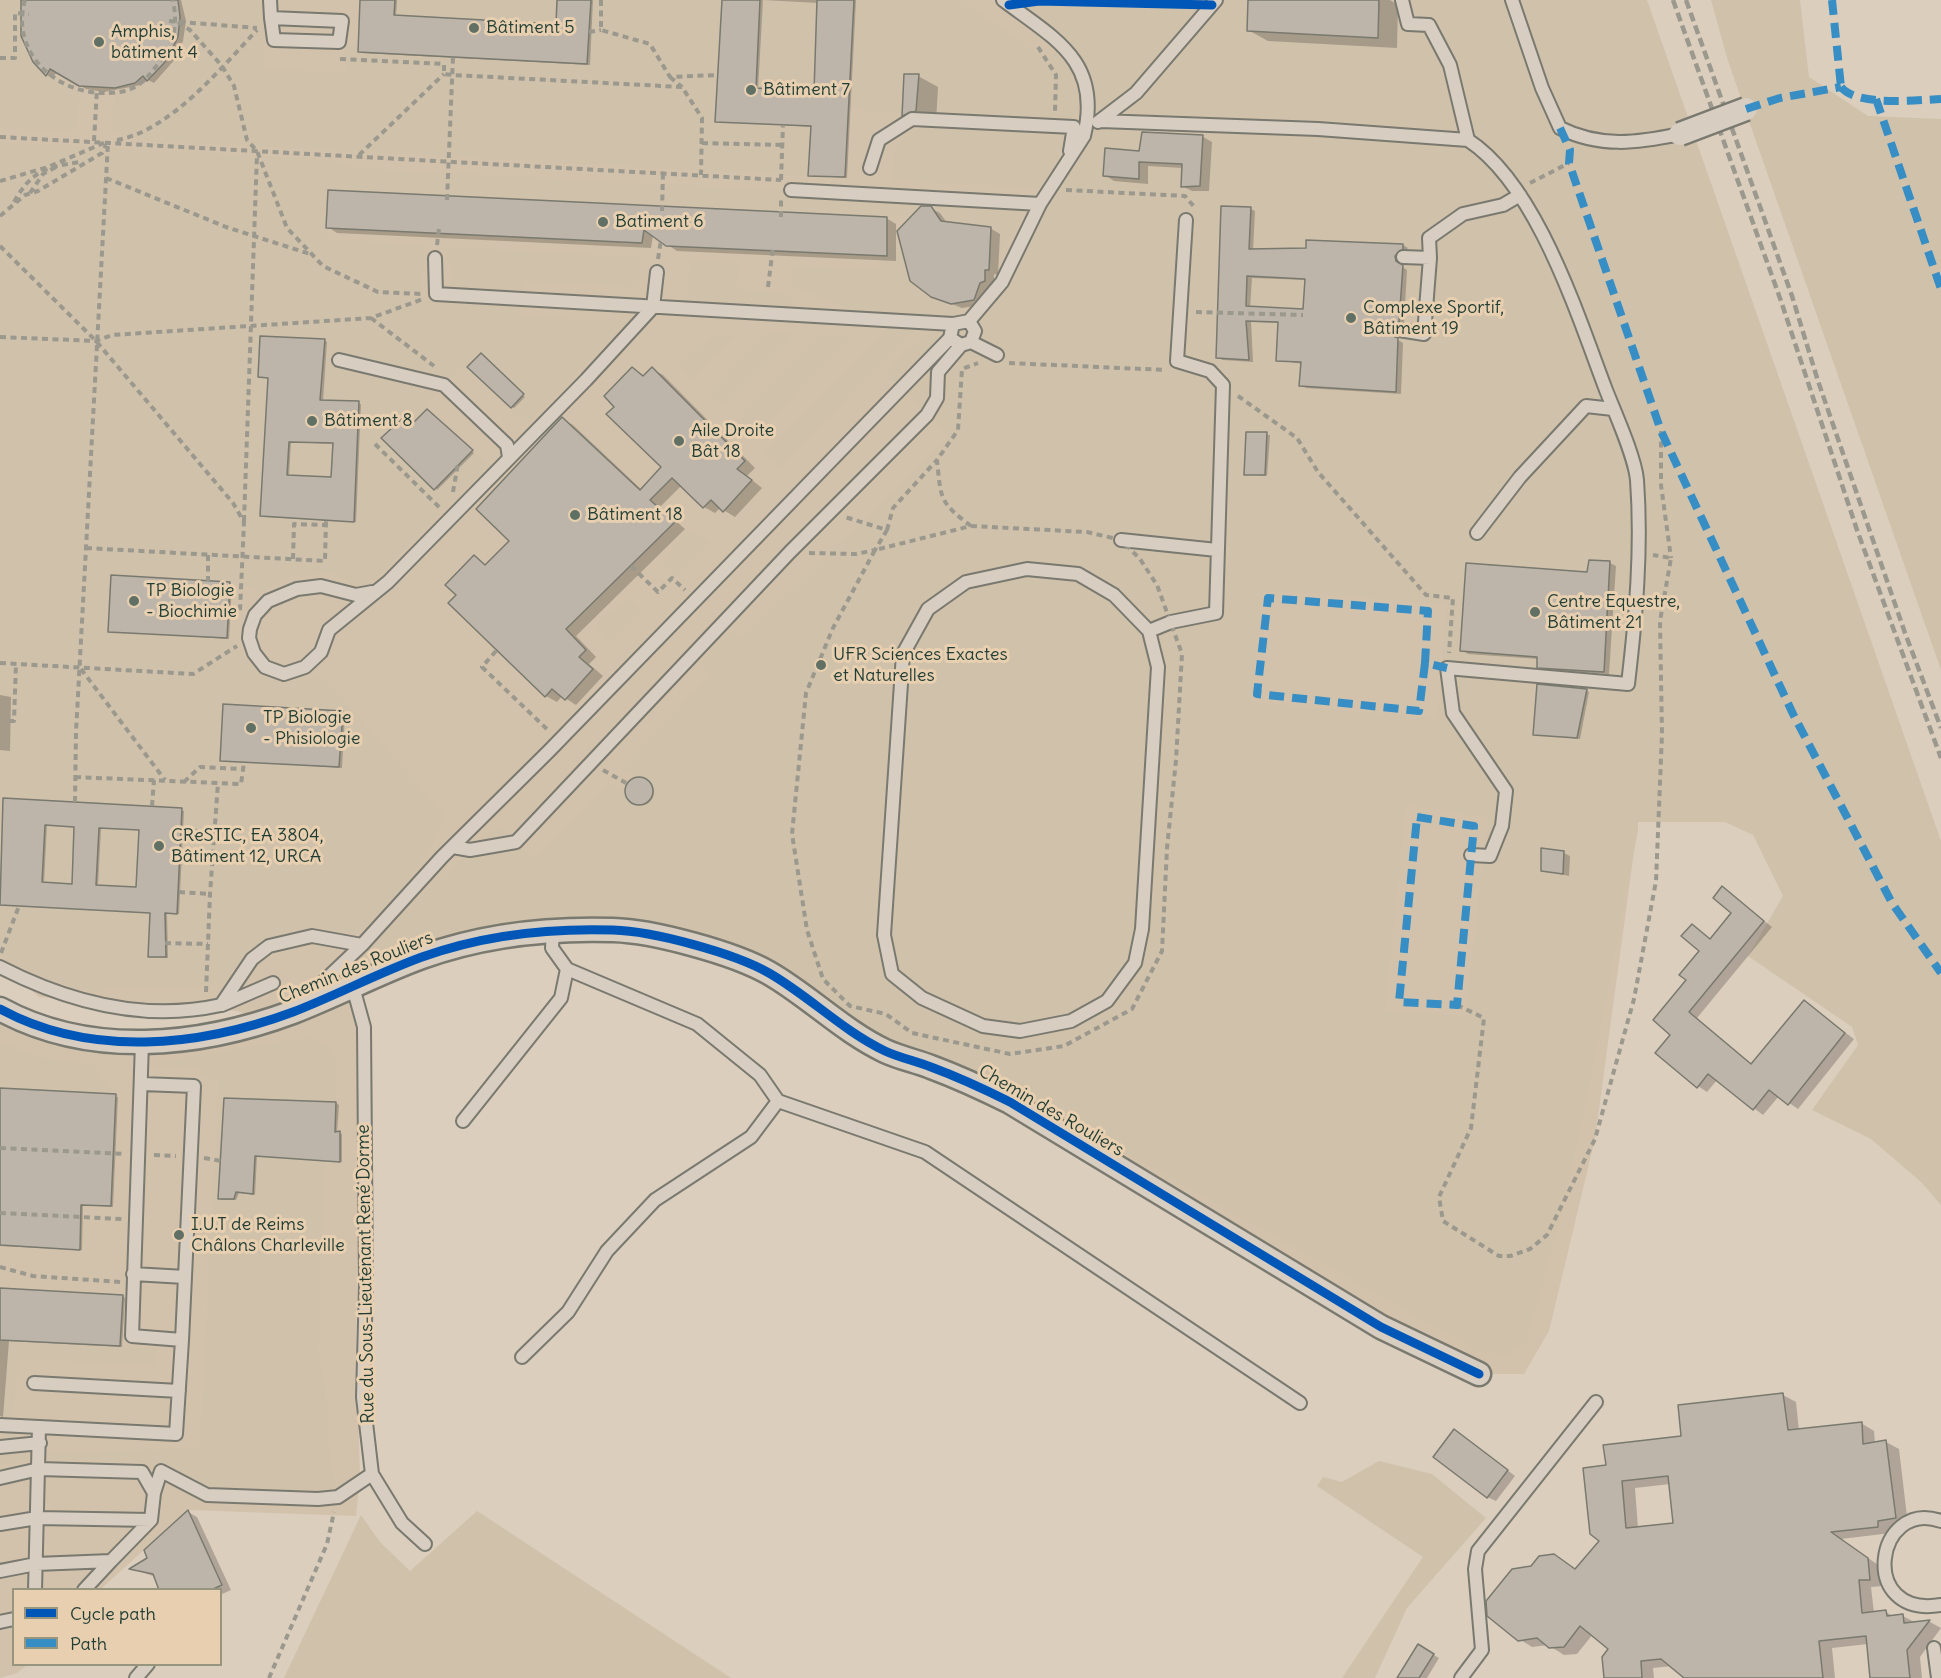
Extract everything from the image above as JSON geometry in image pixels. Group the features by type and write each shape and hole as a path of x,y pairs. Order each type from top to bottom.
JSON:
{"street":[{"path":"1680,134 1746,109"},
{"name":"Chemin des Rouliers","path":"0,1009 22,1021 93,1040 142,1043 200,1037 290,1013 423,957 483,940 553,931 616,930 660,935 767,972 862,1038 887,1052 970,1081 1010,1102 1381,1327 1479,1374"}],"lane":[{"path":"269,24 342,21 339,42 273,40 269,24 270,0"},
{"path":"435,258 436,294 953,324 969,321 1002,282 1043,199 1084,136 1086,127 1085,78 1062,43 1003,0"},
{"path":"1086,127 1101,121 1136,93 1216,0"},
{"path":"1402,0 1408,24 1428,25 1450,65 1467,140"},
{"path":"1512,0 1542,88 1560,128 1596,141 1629,144 1680,134"},
{"path":"870,168 879,140 912,119 1074,127 1070,155"},
{"path":"1101,121 1318,129 1467,140 1487,152 1520,195 1563,277 1636,477 1637,601 1628,684 1447,668 1452,713 1506,791 1502,826 1490,856 1471,855"},
{"path":"790,190 1043,199"},
{"path":"1399,330 1424,334 1430,258 1429,238 1463,214 1503,205 1520,195"},
{"path":"1149,631 1171,622 1216,613 1223,385 1210,371 1177,362 1191,219"},
{"path":"1403,257 1430,258"},
{"path":"372,592 356,595 321,586 297,589 268,601 255,615 249,638 254,653 265,667 284,674 304,667 321,652 329,630 372,592 388,582 449,517 586,380 653,307 657,272"},
{"path":"290,1013 362,945 453,847 559,741 960,342 975,331 969,321"},
{"path":"953,324 960,342 999,358"},
{"path":"453,847 470,850 516,842 790,552 927,415 937,398 938,372 960,342"},
{"path":"339,360 444,385 507,445 509,457"},
{"path":"1477,533 1520,477 1586,406 1613,409"},
{"path":"1121,540 1217,550"},
{"path":"1026,569 1068,573 1078,574 1114,595 1149,631 1158,667 1142,929 1135,963 1107,1001 1071,1021 1020,1031 983,1026 922,998 892,974 884,934 903,654 928,609 966,582 1026,569"},
{"path":"553,931 552,948 567,969 697,1024 760,1074 778,1101 926,1152 1300,1403"},
{"path":"221,1005 252,959 269,946 312,936 362,945"},
{"path":"0,967 26,981 97,1006 157,1011 221,1005 273,983"},
{"path":"463,1121 561,998 567,969"},
{"name":"Rue du Sous-Lieutenant René Dorme","path":"353,987 364,1027 366,1284 363,1397 372,1474 402,1523 425,1544"},
{"path":"142,1043 132,1336 182,1340"},
{"path":"0,1425 176,1434 194,1086 142,1084"},
{"path":"522,1357 568,1312 607,1251 655,1200 751,1137 778,1101"},
{"path":"133,1279 185,1277"},
{"path":"34,1383 179,1392"},
{"path":"1461,1678 1482,1650 1475,1569 1478,1551 1596,1402"},
{"path":"35,1588 39,1427"},
{"path":"0,1447 40,1443"},
{"path":"0,1478 39,1469 142,1472 154,1492"},
{"path":"86,1588 152,1520 154,1492 161,1471 207,1495 318,1499 338,1497 372,1474"},
{"path":"0,1524 37,1518 152,1520"},
{"path":"1941,1521 1922,1519 1897,1531 1886,1548 1883,1569 1888,1584 1904,1600 1925,1607 1941,1605"},
{"path":"0,1571 36,1564 111,1561"},
{"path":"1934,1648 1938,1678"},
{"path":"136,1678 147,1666"}],"path":[{"path":"25,0 21,13 23,34 34,60 47,75 79,91 114,93 133,88 146,80 168,51 177,21 173,0"},
{"path":"601,0 601,30"},
{"path":"0,58 15,58 15,13 29,14"},
{"path":"169,21 258,28 269,24"},
{"path":"177,21 190,30 222,66 234,86 247,140 257,151 287,228 323,266 378,292 436,294"},
{"path":"0,216 14,202 24,185 48,167 108,142 131,138 172,114 258,28"},
{"path":"589,32 601,30 650,44 669,76 682,87 702,118 700,175"},
{"path":"1035,42 1056,75 1055,126"},
{"path":"447,200 453,57"},
{"path":"328,58 444,64 444,74 359,156"},
{"path":"444,74 682,87"},
{"path":"669,76 718,75"},
{"path":"94,141 97,91"},
{"path":"0,137 781,180 783,125"},
{"path":"14,202 102,153 108,142"},
{"path":"75,802 96,341 108,142"},
{"path":"702,143 782,145"},
{"path":"230,610 240,611 244,558 257,151"},
{"path":"0,181 48,167 83,162"},
{"path":"1520,195 1534,179 1569,163"},
{"path":"30,194 43,174 58,165"},
{"path":"662,211 663,172"},
{"path":"106,178 254,236 312,254"},
{"path":"1043,199 1064,190 1185,196 1196,206 1191,219"},
{"path":"0,246 96,341 233,503 244,522"},
{"path":"768,287 772,247"},
{"path":"0,337 96,341 112,335 370,318 436,294"},
{"path":"1180,314 1191,311 1303,315"},
{"path":"370,318 451,379 444,385"},
{"path":"999,358 1168,370 1188,365"},
{"path":"790,552 856,554 875,549 971,526 1087,532 1121,540 1140,559 1157,585 1182,654 1176,759 1167,848 1162,951 1132,1009 1064,1046 1010,1054 960,1045 912,1033 886,1014 850,1006 823,979 807,930 792,834 806,693 833,628 875,549 887,530 893,508 937,460 958,430 962,369 981,362"},
{"path":"1223,385 1297,438 1318,472 1426,595 1453,598 1447,668"},
{"path":"1457,1005 1484,1018 1471,1128 1439,1197 1443,1221 1499,1256 1510,1256 1530,1249 1547,1235 1595,1139 1634,999 1656,881 1662,734 1660,621 1671,558 1661,485 1661,431"},
{"path":"375,444 449,517"},
{"path":"937,460 941,497 948,508 971,526"},
{"path":"449,517 458,463"},
{"path":"830,512 887,530"},
{"path":"86,548 325,561 326,523 294,524 293,559"},
{"path":"1638,552 1671,558"},
{"path":"208,555 208,581"},
{"path":"631,566 657,592"},
{"path":"0,663 193,674 249,638"},
{"path":"496,651 482,667 559,741"},
{"path":"9,721 14,721 16,663"},
{"path":"81,668 165,781"},
{"path":"75,777 241,784 243,763"},
{"path":"592,764 626,783"},
{"path":"183,782 200,767 243,769"},
{"path":"152,806 154,780"},
{"path":"206,1008 210,894 218,783"},
{"path":"182,830 214,832"},
{"path":"179,892 210,894"},
{"path":"0,957 20,906"},
{"path":"165,943 208,944"},
{"path":"0,1148 138,1154"},
{"path":"0,1213 136,1220"},
{"path":"0,1267 33,1276 133,1279"},
{"path":"269,1678 327,1544 338,1497"}],"shaded area":[{"name":"UFR Sciences Exactes et Naturelles","path":"0,0 1441,0 1638,822 1595,1139 1549,1331 1524,1374 1479,1374 767,972 660,935 452,948 353,987 364,1027 356,1337 360,1477 356,1516 188,1510 102,1588 12,1588 12,1666 26,1666 17,1673 0,1678 0,1009 93,1040 261,1021 237,1011 39,997 0,964"},
{"path":"0,0 21,0 23,35 31,58 48,75 79,91 77,130 0,129"},
{"path":"178,0 264,0 263,70 346,72 345,46 358,45 359,52 587,64 591,0 722,0 715,122 811,126 808,176 149,140 112,132 114,93 157,71 173,48 178,19"},
{"path":"395,0 557,0 556,24 394,15"},
{"path":"760,0 817,2 814,92 756,88"},
{"path":"854,0 961,0 1047,61 1057,51 1046,39 1052,27 1014,0 1647,0 1941,841 1941,1205 1921,1182 1871,1139 1812,1110 1858,1045 1852,1027 1748,956 1783,896 1753,835 1725,822 1638,822 1588,1089 1560,1217 1525,1343 1508,1354 1479,1352 1140,1160 970,1081 813,1002 660,935 452,948 290,1013 362,945 499,827 534,860 608,783 625,793 635,803 646,804 652,797 652,783 621,770 711,674 699,663 732,630 743,638 948,437 886,373 902,355 946,322 963,326 1070,155 1091,113 1089,94 1074,77 1080,106 1069,120 872,112 850,104","holes":["1263,590 1447,604 1438,719 1251,702","1406,804 1488,818 1466,1016 1385,1011"]},
{"path":"1711,0 1800,0 1809,77 1868,116 1941,119 1941,670 1728,61"},
{"path":"934,126 1060,131 1067,136 1066,143 1040,188 892,180 900,142 912,132"},
{"path":"0,142 335,160 353,168 1027,203 1015,229 989,270 991,227 934,220 938,217 927,201 909,217 887,217 328,190 326,239 424,245 421,299 522,306 516,316 626,322 526,424 465,365 424,406 488,465 364,590 334,573 289,576 263,592 230,582 111,576 108,632 227,638 244,656 254,672 292,682 320,678 332,687 444,815 430,848 400,891 356,934 288,930 243,960 229,982 167,989 105,987 104,993 76,988 49,979 24,967 0,951"},
{"path":"885,246 902,249 910,277 923,292 931,297 950,303 974,300 955,316 852,311 791,285 792,266 880,268"},
{"path":"447,247 641,257 638,287 520,281 528,295 452,290 451,264 446,263"},
{"path":"691,260 740,263 736,289 781,292 803,310 686,303"},
{"path":"891,325 915,327 781,467 764,453"},
{"path":"768,332 795,334 723,407 709,394"},
{"path":"713,335 734,337 690,379 678,366"},
{"path":"822,335 851,337 750,440 735,423"},
{"path":"689,530 710,541 677,576 663,565"},
{"path":"630,598 643,611 610,644 595,627 609,612"},
{"path":"311,1037 328,1046 335,1058 336,1102 224,1098 218,1199 234,1199 236,1192 253,1194 255,1156 340,1162 325,1161 318,1354 326,1390 330,1460 338,1497 207,1495 139,1462 48,1461 48,1453 200,1448 219,1079 201,1078 200,1067 139,1065"},
{"path":"0,1042 38,1057 91,1064 116,1094 0,1088"},
{"path":"0,1340 157,1348 155,1365 19,1359 13,1407 14,1432 22,1452 29,1454 28,1460 0,1465 0,1416 5,1361 0,1360"},
{"path":"1379,1461 1432,1474 1486,1518 1407,1608 1375,1678 1342,1678 1423,1557 1317,1486 1323,1477 1342,1482"},
{"path":"477,1511 731,1678 284,1678 361,1515 380,1542 410,1571"}],"building":[{"name":"Amphis, bâtiment 4","path":"21,0 178,0 180,17 178,37 165,62 147,81 143,76 135,83 115,88 79,86 50,69 46,76 33,62 21,36"},
{"name":"Bâtiment 5","path":"360,0 395,0 394,15 556,24 557,0 591,0 587,64 358,52"},
{"name":"Bâtiment 7","path":"722,0 760,0 756,88 814,92 817,0 854,0 845,177 808,176 811,126 715,122"},
{"path":"1248,0 1379,0 1378,38 1247,31"},
{"path":"904,74 919,74 916,111 902,116"},
{"path":"1142,132 1203,135 1200,186 1181,187 1182,164 1139,162 1139,179 1103,176 1105,148 1139,151"},
{"name":"Batiment 6","path":"328,190 887,217 887,256 666,246 644,230 642,243 326,228"},
{"path":"921,206 931,206 941,221 991,227 989,270 985,270 985,281 980,283 974,300 951,304 931,297 910,281 897,231"},
{"name":"Complexe Sportif, Bâtiment 19","path":"1221,206 1251,207 1249,249 1306,248 1306,240 1403,244 1403,249 1395,256 1396,261 1403,265 1399,322 1393,324 1391,329 1393,336 1398,338 1396,392 1299,386 1301,362 1276,361 1278,322 1246,321 1249,360 1216,358","holes":["1247,276 1305,279 1303,309 1246,306"]},
{"name":"Bâtiment 8","path":"260,336 325,339 320,400 359,401 354,522 260,516 268,378 258,377","holes":["289,442 333,443 331,477 287,475"]},
{"path":"481,353 524,394 511,408 467,367"},
{"path":"632,367 643,376 652,367 745,461 737,469 752,480 723,512 711,500 703,508 672,478 650,500 675,522 566,629 586,650 579,657 593,669 565,700 552,689 545,697 448,603 456,595 445,585 474,555 485,565 509,541 476,509 562,417 640,490 661,467 606,414 614,407 604,396"},
{"path":"427,409 473,450 434,490 381,438 404,417 412,424"},
{"path":"1246,432 1267,432 1265,475 1244,475"},
{"name":"Centre Equestre, Bâtiment 21","path":"1589,560 1610,561 1604,672 1537,668 1537,657 1460,651 1466,563 1587,572"},
{"path":"111,575 230,582 227,638 108,632"},
{"path":"1537,684 1587,689 1577,738 1533,735"},
{"path":"223,704 343,711 339,767 220,761"},
{"path":"639,777 649,781 653,791 649,801 639,805 629,801 625,791 629,781"},
{"name":"CReSTIC, EA 3804, Bâtiment 12, URCA","path":"3,798 182,808 177,914 165,913 166,957 148,957 150,913 0,905","holes":["45,825 74,827 72,884 42,882","99,828 139,830 136,887 96,885"]},
{"path":"1541,848 1564,851 1563,874 1541,871"},
{"path":"1722,886 1764,921 1689,1012 1751,1064 1804,1000 1845,1033 1788,1105 1769,1090 1753,1110 1708,1074 1697,1088 1655,1053 1670,1035 1653,1020 1686,980 1679,975 1699,951 1681,936 1692,924 1710,939 1731,913 1713,898"},
{"path":"0,1088 116,1094 111,1206 81,1205 80,1250 0,1245"},
{"path":"224,1098 336,1102 335,1132 340,1131 340,1162 255,1156 253,1194 236,1192 234,1199 218,1199"},
{"path":"0,1288 123,1295 120,1346 0,1340"},
{"path":"1783,1393 1788,1430 1862,1422 1863,1444 1886,1440 1896,1518 1878,1521 1878,1527 1831,1532 1868,1558 1870,1580 1859,1580 1862,1613 1886,1610 1887,1616 1903,1614 1904,1623 1930,1620 1907,1650 1910,1678 1870,1678 1866,1636 1819,1641 1823,1678 1684,1678 1661,1659 1641,1661 1642,1678 1604,1678 1602,1657 1608,1649 1580,1626 1564,1647 1549,1648 1537,1638 1518,1641 1487,1616 1486,1601 1512,1569 1531,1566 1539,1556 1554,1554 1575,1569 1599,1541 1590,1534 1583,1468 1606,1465 1603,1445 1681,1436 1678,1405","holes":["1668,1476 1673,1523 1626,1528 1622,1481"]},
{"path":"1454,1429 1508,1470 1487,1498 1433,1457"},
{"path":"188,1510 222,1585 215,1588 158,1588 153,1574 129,1569 147,1558 144,1550"},
{"path":"1418,1644 1434,1654 1419,1678 1397,1678"}],"railway":[{"path":"1673,0 1781,301 1857,530 1941,758"},
{"path":"1686,0 1792,296 1818,381 1905,633 1941,728"}],"marked path":[{"path":"1832,0 1841,87"},
{"path":"1841,87 1849,93 1873,100 1941,99"},
{"path":"1746,109 1780,98 1841,87"},
{"path":"1876,99 1941,289"},
{"path":"1560,128 1570,150 1569,163 1661,431 1793,714 1892,903 1941,973"},
{"path":"1425,663 1419,711 1257,694 1268,598 1428,611 1425,663 1447,668"},
{"path":"1417,817 1474,826 1457,1005 1399,1002 1417,817"}],"cycle path":[{"path":"1009,5 1039,1 1212,5"},
{"path":"0,1009 35,1025 71,1035 107,1041 145,1042 183,1039 257,1024 293,1012 422,957 492,938 565,930 613,930 649,934 693,944 754,965 769,973 870,1043 961,1079 1010,1102 1381,1327 1479,1374"}],"place":[{"name":"Bâtiment 5","path":"474,28"},
{"name":"Amphis, bâtiment 4","path":"99,42"},
{"name":"Bâtiment 7","path":"751,90"},
{"name":"Batiment 6","path":"603,222"},
{"name":"Complexe Sportif, Bâtiment 19","path":"1351,318"},
{"name":"Bâtiment 8","path":"312,421"},
{"name":"Aile Droite Bât 18","path":"679,441"},
{"name":"Bâtiment 18","path":"575,515"},
{"name":"TP Biologie - Biochimie","path":"134,601"},
{"name":"Centre Equestre, Bâtiment 21","path":"1535,612"},
{"name":"UFR Sciences Exactes et Naturelles","path":"821,665"},
{"name":"TP Biologie - Phisiologie","path":"251,728"},
{"name":"CReSTIC, EA 3804, Bâtiment 12, URCA","path":"159,846"},
{"name":"I.U.T de Reims Châlons Charleville","path":"179,1235"}]}
